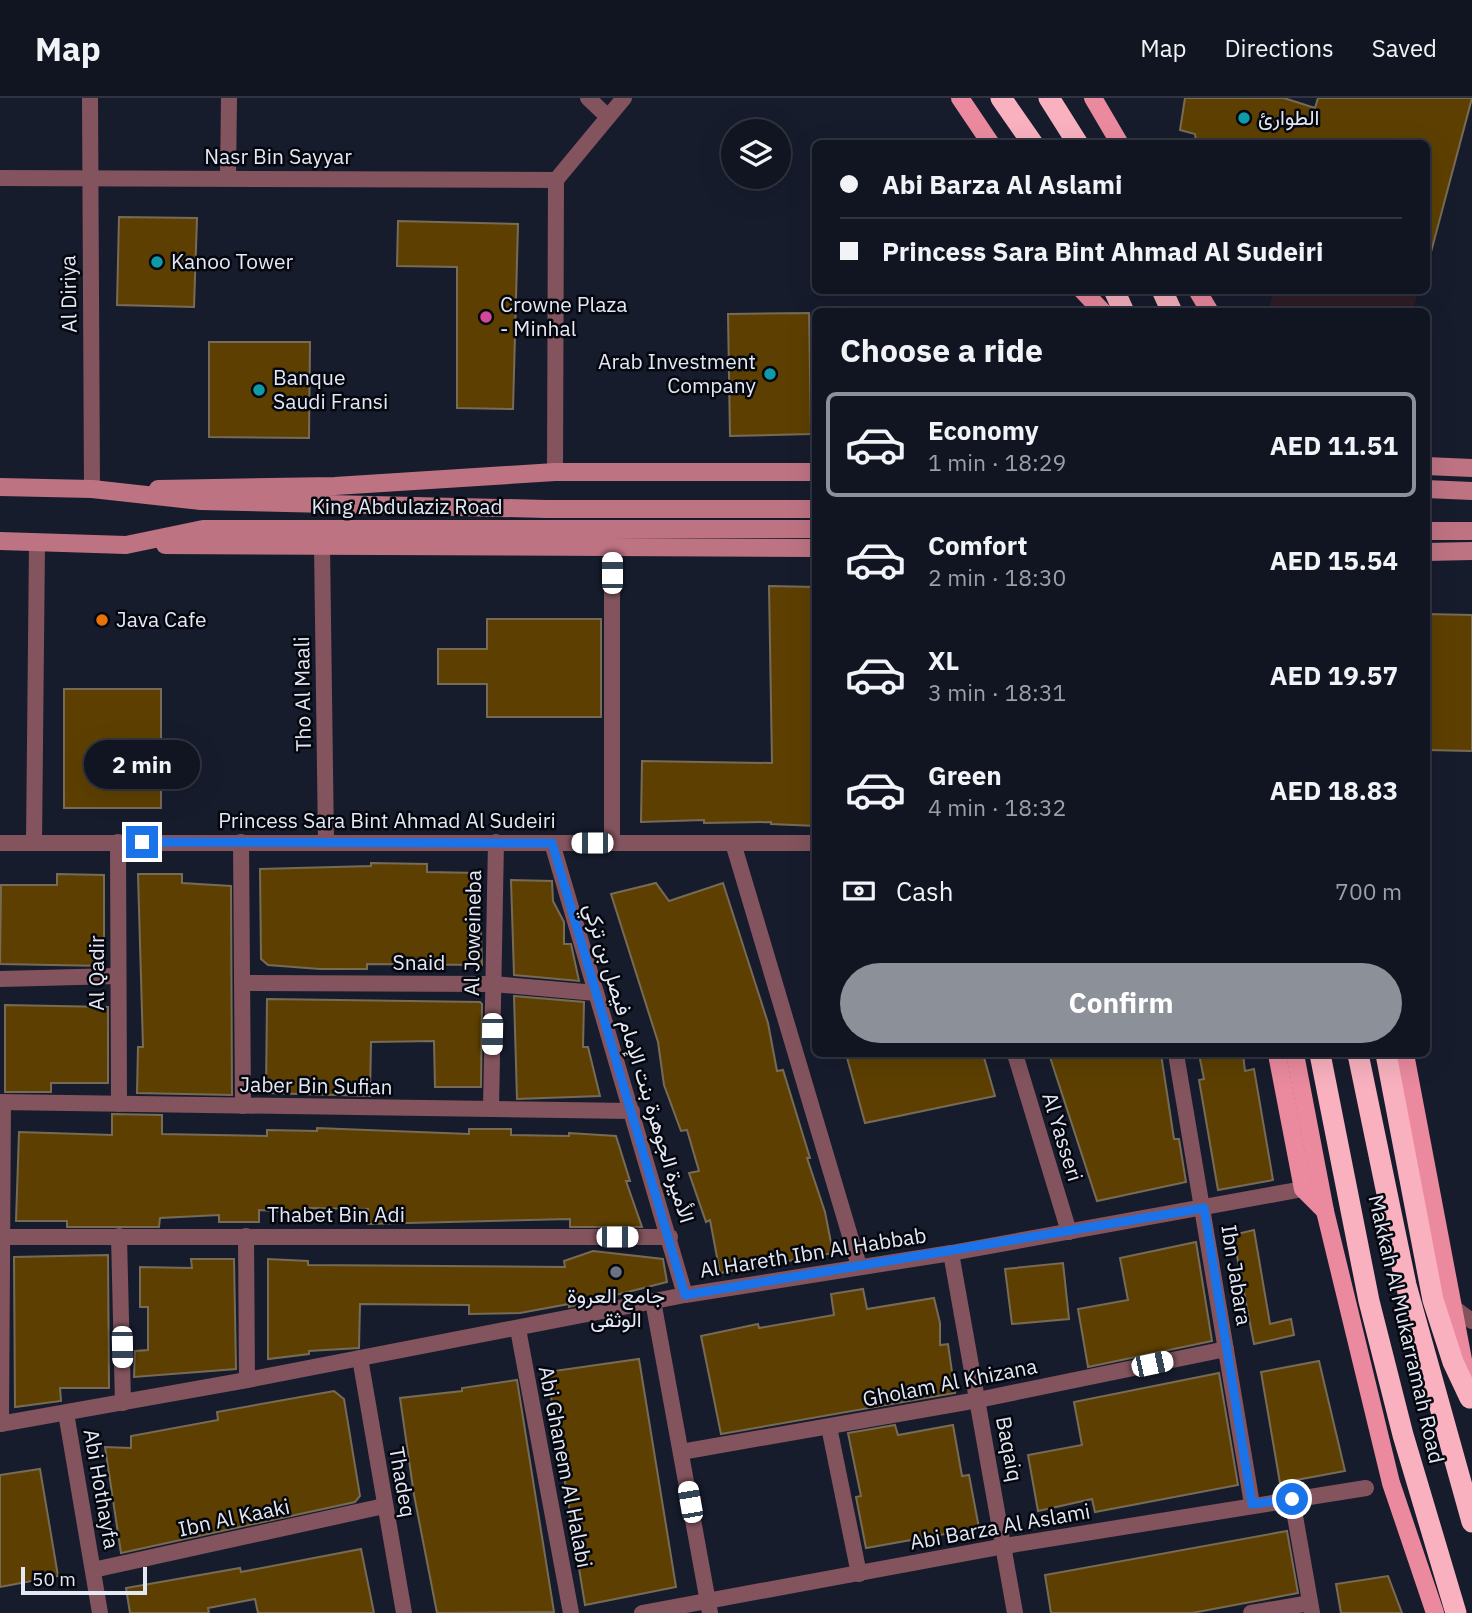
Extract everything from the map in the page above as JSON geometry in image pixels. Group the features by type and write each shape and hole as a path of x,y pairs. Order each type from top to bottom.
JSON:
{"highway":[{"path":"1001,98 1031,140"},
{"path":"1049,98 1075,140"},
{"name":"Makkah Al Mukarramah Road","path":"1321,1057 1369,1301 1403,1435 1457,1613"},
{"name":"Makkah Al Mukarramah Road","path":"1359,1057 1406,1286 1472,1522"},
{"path":"1387,1057 1433,1300 1453,1362 1471,1399"}],"main road":[{"path":"960,98 988,140"},
{"path":"1093,98 1117,140"},
{"path":"1085,294 1100,308"},
{"path":"1430,466 1472,468"},
{"path":"122,492 181,486 335,486 555,472 812,472"},
{"name":"King Abdulaziz Road","path":"0,488 92,489 201,501 546,509 812,509"},
{"path":"1430,489 1472,491"},
{"name":"King Abdulaziz Road","path":"0,541 126,545 203,529 812,528"},
{"path":"1430,531 1472,531"},
{"path":"126,545 812,548"},
{"path":"1430,552 1472,551"},
{"path":"1278,1057 1303,1189 1325,1211"},
{"path":"1297,1057 1325,1211 1391,1483 1435,1613"},
{"path":"1406,1057 1471,1399"}],"street":[{"name":"Al Diriya","path":"90,98 88,177 92,489"},
{"path":"228,178 229,98"},
{"path":"588,98 608,117"},
{"path":"555,472 556,180 624,98"},
{"name":"Nasr Bin Sayyar","path":"0,178 556,180"},
{"path":"34,842 37,543"},
{"name":"Tho Al Maali","path":"323,545 326,843"},
{"path":"611,843 612,546"},
{"name":"Princess Sara Bint Ahmad Al Sudeiri","path":"0,842 812,843"},
{"name":"Al Qadir","path":"118,842 119,1104"},
{"path":"241,842 243,1106"},
{"name":"Al Joweineba","path":"491,1109 496,842"},
{"name":"الأميرة الجوهرة بنت الإمام فيصل بن تركي","path":"552,843 685,1295"},
{"path":"733,843 859,1266"},
{"path":"0,978 117,976"},
{"name":"Snaid","path":"242,982 493,984 596,993"},
{"name":"Al Yasseri","path":"1016,1057 1069,1232"},
{"name":"Ibn Jabara","path":"1177,1057 1252,1504"},
{"path":"1,1424 2,1102"},
{"name":"Jaber Bin Sufian","path":"2,1102 632,1111"},
{"name":"Al Hareth Ibn Al Habbab","path":"1,1424 518,1329 685,1295 1069,1232 1303,1189"},
{"path":"246,1236 247,1380"},
{"name":"Thabet Bin Adi","path":"2,1237 670,1237"},
{"path":"119,1237 123,1403"},
{"name":"Baqaiq","path":"951,1252 1015,1613"},
{"path":"653,1301 709,1607"},
{"path":"1454,1308 1472,1321"},
{"name":"Abi Ghanem Al Halabi","path":"518,1329 571,1613"},
{"name":"Gholam Al Khizana","path":"681,1452 978,1400 1226,1349"},
{"name":"Thadeq","path":"360,1358 404,1613"},
{"name":"Abi Hothayfa","path":"66,1413 100,1613"},
{"path":"830,1427 859,1574"},
{"name":"Abi Barza Al Aslami","path":"642,1613 709,1607 1005,1546 1252,1504 1366,1488"},
{"path":"1251,1613 1311,1608 1292,1499"},
{"name":"Ibn Al Kaaki","path":"93,1570 384,1506"}],"shaded area":[{"path":"1272,294 1417,294 1414,308 1270,308"}],"building":[{"path":"1185,98 1284,98 1315,108 1318,98 1472,98 1431,252 1430,140 1196,140 1195,134 1180,130"},
{"name":"Kanoo Tower","path":"119,217 197,218 194,307 117,305"},
{"name":"Crowne Plaza - Minhal","path":"398,221 518,224 513,409 457,408 457,267 397,266"},
{"name":"Arab Investment Company","path":"809,313 811,434 730,436 728,314"},
{"name":"Banque Saudi Fransi","path":"209,342 310,342 309,438 209,437"},
{"path":"769,586 812,587 812,826 771,822 704,823 704,820 641,822 642,761 772,763"},
{"path":"1430,614 1472,615 1472,751 1430,750"},
{"path":"487,619 601,619 601,717 487,717 487,684 438,684 438,649 487,649"},
{"path":"64,689 161,689 161,808 64,808"},
{"path":"371,863 427,864 427,872 479,873 482,965 367,964 367,969 320,969 268,965 261,959 260,869 371,866"},
{"path":"57,874 104,875 104,966 0,964 1,885 57,885"},
{"path":"138,874 182,874 182,883 231,886 232,1095 137,1093 138,1047 143,1047"},
{"path":"511,880 552,881 553,901 564,922 564,944 571,944 579,981 514,975"},
{"path":"656,883 669,901 723,883 768,1023 777,1071 783,1070 810,1158 807,1158 825,1212 833,1253 720,1273 710,1220 706,1222 689,1173 699,1171 687,1130 681,1131 664,1085 658,1042 611,894"},
{"path":"514,996 584,1002 583,1047 588,1047 600,1096 517,1099"},
{"path":"267,999 480,1002 481,1087 435,1087 434,1041 371,1042 370,1096 266,1093"},
{"path":"5,1005 108,1007 108,1083 51,1083 51,1092 5,1092"},
{"path":"847,1057 984,1057 995,1096 865,1123"},
{"path":"1050,1057 1161,1057 1174,1139 1179,1139 1186,1182 1097,1201"},
{"path":"1200,1057 1243,1057 1245,1071 1254,1069 1273,1180 1218,1190 1199,1080 1204,1079"},
{"path":"112,1114 162,1115 162,1134 267,1136 267,1130 317,1131 317,1128 469,1134 469,1129 511,1129 511,1135 569,1136 569,1133 616,1136 630,1181 626,1181 642,1227 570,1227 570,1219 368,1224 368,1209 310,1208 311,1213 259,1210 259,1222 219,1222 219,1215 160,1218 159,1227 67,1227 67,1221 16,1221 19,1132 112,1135"},
{"path":"1254,1230 1270,1324 1291,1319 1294,1335 1254,1344 1233,1235"},
{"path":"1196,1242 1212,1341 1088,1367 1078,1309 1128,1300 1120,1258"},
{"path":"593,1251 663,1259 667,1282 569,1307 569,1304 520,1313 469,1314 469,1305 360,1304 359,1348 309,1351 309,1354 268,1359 268,1259 308,1261 308,1265 565,1267 564,1261"},
{"path":"108,1255 109,1388 60,1388 61,1401 15,1407 14,1257"},
{"path":"191,1259 234,1259 236,1369 134,1377 135,1351 148,1350 148,1307 140,1307 140,1267 192,1268"},
{"path":"1063,1263 1069,1319 1012,1324 1005,1269"},
{"path":"863,1289 867,1309 934,1298 940,1323 940,1345 948,1344 955,1393 721,1434 701,1336 758,1324 759,1328 834,1315 831,1294"},
{"path":"639,1359 676,1587 585,1605 547,1372"},
{"path":"1319,1361 1345,1471 1280,1483 1261,1372"},
{"path":"1219,1373 1238,1485 1095,1512 1092,1499 1038,1511 1028,1455 1082,1445 1074,1402"},
{"path":"517,1380 554,1612 437,1613 414,1495 400,1398 462,1391 462,1388"},
{"path":"334,1391 344,1399 360,1496 355,1502 121,1553 105,1447 131,1448 131,1436 218,1420 217,1412"},
{"path":"895,1425 898,1435 953,1425 962,1476 969,1475 979,1528 866,1548 856,1497 861,1496 848,1433"},
{"path":"40,1469 58,1576 0,1587 0,1475"},
{"path":"1287,1531 1298,1593 1192,1613 1051,1613 1045,1575"},
{"path":"361,1549 374,1613 258,1613 255,1599 208,1608 209,1613 130,1613 126,1588 240,1568 241,1572"},
{"path":"1388,1576 1402,1613 1341,1613 1336,1584"}],"place":[{"name":"الطوارئ","path":"1244,118"},
{"name":"Kanoo Tower","path":"157,262"},
{"name":"Crowne Plaza - Minhal","path":"486,317"},
{"name":"Arab Investment Company","path":"770,374"},
{"name":"Banque Saudi Fransi","path":"259,390"},
{"name":"Java Cafe","path":"102,620"},
{"name":"جامع العروة الوثقى","path":"616,1272"}],"route":[{"path":"142,842 552,843 685,1295 1204,1208 1252,1504 1292,1499"}]}
